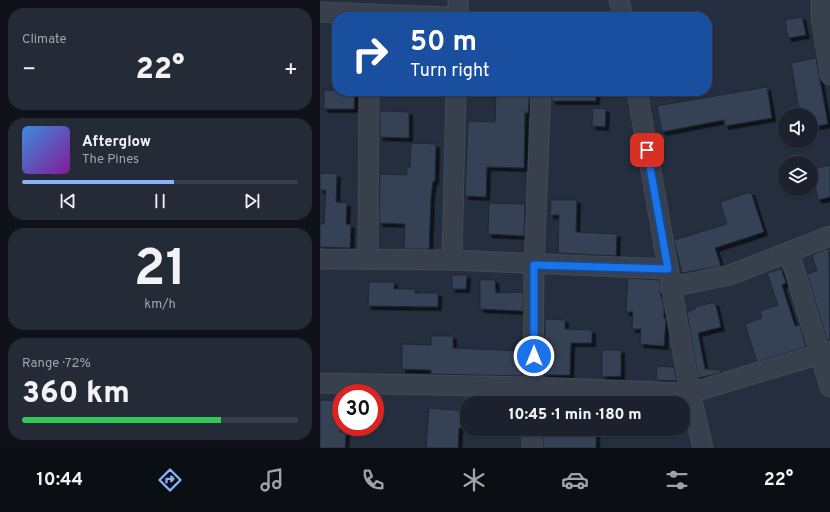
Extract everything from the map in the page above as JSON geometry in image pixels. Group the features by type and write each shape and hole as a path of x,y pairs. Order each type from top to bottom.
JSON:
{"street":[{"path":"458,0 458,12"},
{"path":"619,0 622,12"},
{"path":"821,0 821,16 830,75"},
{"path":"320,12 370,10 393,12"},
{"path":"368,260 369,96"},
{"path":"452,260 456,96"},
{"path":"533,395 534,265 541,96"},
{"path":"638,96 690,394 703,448"},
{"path":"320,259 452,260 534,265 669,278 730,275 830,236"},
{"path":"789,252 825,352 830,387"},
{"path":"320,383 533,395 690,394 825,352"},
{"path":"532,436 532,448"}],"building":[{"path":"802,17 806,35 788,38 785,20"},
{"path":"816,58 828,124 818,126 818,108 799,108 791,63"},
{"path":"767,87 772,118 725,126 724,120 662,132 657,106"},
{"path":"324,90 332,90 332,96 355,96 354,109 324,109"},
{"path":"496,96 530,96 528,113 525,113 524,168 487,167 486,197 465,196 468,121 495,122"},
{"path":"552,96 596,96 596,101 552,101"},
{"path":"593,108 606,109 605,127 592,126"},
{"path":"380,111 409,112 409,138 380,137"},
{"path":"411,143 436,144 435,181 433,181 431,196 429,249 404,249 405,224 379,223 380,174 407,175 407,167 410,167"},
{"path":"830,165 830,197 818,200 817,196 818,168"},
{"path":"320,173 337,174 336,202 347,203 346,224 351,225 350,248 320,247 320,224 324,224 326,190 320,190"},
{"path":"751,192 764,232 715,248 721,266 682,273 674,240 727,224 720,202"},
{"path":"551,200 577,200 576,232 617,234 616,256 558,253 559,215 550,215"},
{"path":"489,203 525,204 524,236 488,234"},
{"path":"829,248 830,340 827,340 807,274 817,271 812,255"},
{"path":"781,269 786,283 782,285 795,326 800,325 806,347 757,362 745,324 762,318 760,311 778,305 767,273"},
{"path":"452,275 467,275 466,289 452,289"},
{"path":"628,278 659,280 664,307 664,318 666,319 664,346 640,344 641,329 632,329 633,312 626,312"},
{"path":"480,280 495,280 496,293 523,292 523,311 480,309"},
{"path":"369,282 394,282 394,289 415,289 415,293 438,293 438,307 368,306"},
{"path":"715,302 721,327 698,333 705,369 720,370 720,373 698,378 687,312 695,309 695,307"},
{"path":"545,319 565,320 565,329 592,330 592,343 571,343 570,375 544,375"},
{"path":"431,336 453,336 453,348 522,351 522,376 431,374 431,370 402,369 402,344 431,345"},
{"path":"602,350 621,350 621,376 602,377"},
{"path":"657,366 674,367 677,381 656,380"},
{"path":"320,400 332,401 332,436 346,436 345,448 320,448"},
{"path":"429,408 460,410 458,448 426,448"},
{"path":"543,436 596,436 596,448 543,448"}],"route":[{"path":"534,356 534,265 668,269 647,150"}]}
